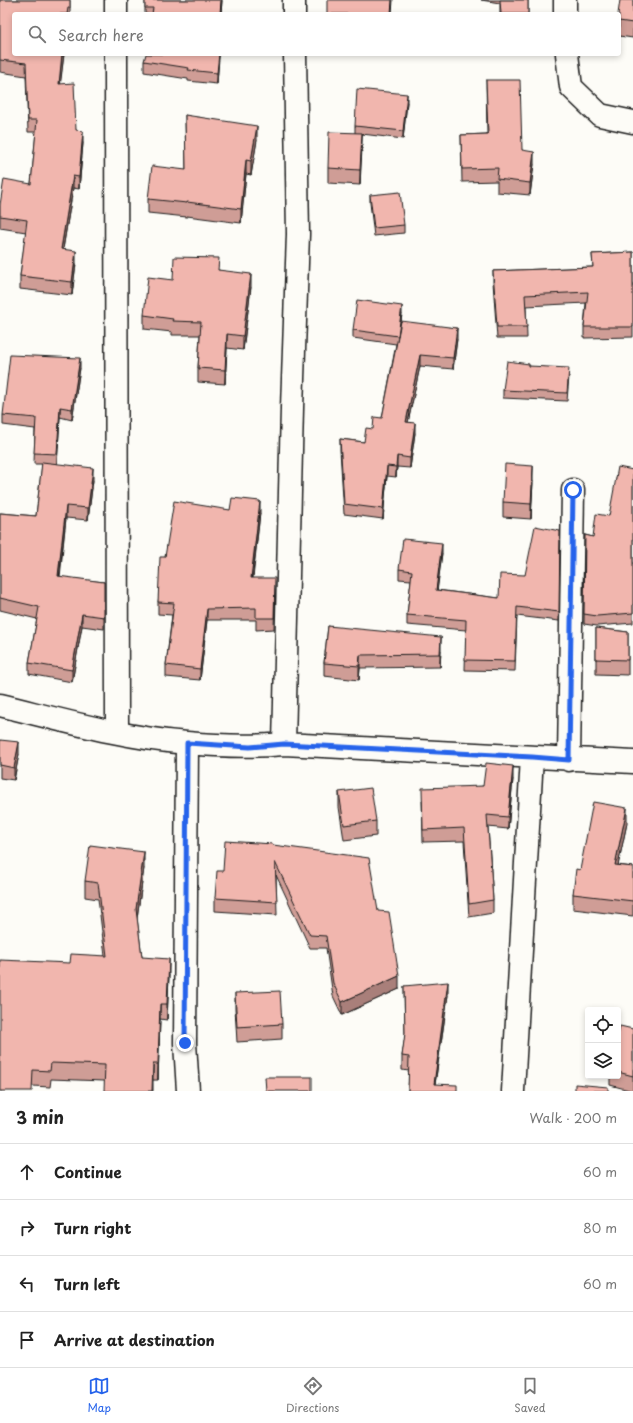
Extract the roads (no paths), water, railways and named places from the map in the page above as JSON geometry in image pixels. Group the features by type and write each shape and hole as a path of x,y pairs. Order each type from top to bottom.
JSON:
{"street":[{"path":"116,0 116,12"},
{"path":"294,0 294,12"},
{"path":"565,0 565,12"},
{"path":"116,56 117,732"},
{"path":"284,744 292,408 298,234 295,56"},
{"path":"566,56 571,87 600,115 633,122"},
{"path":"569,760 573,490"},
{"path":"0,705 117,732 187,743 250,747 284,744 569,760 633,762"},
{"path":"187,743 185,1043 188,1091"},
{"path":"513,1091 532,757"}]}
